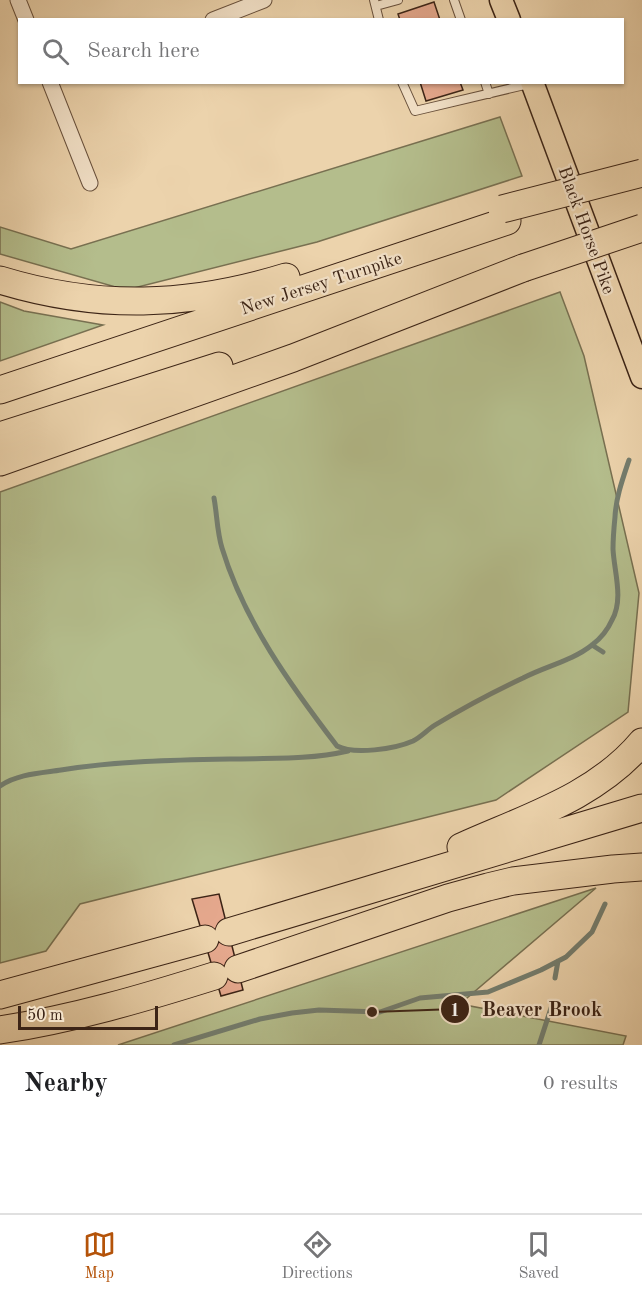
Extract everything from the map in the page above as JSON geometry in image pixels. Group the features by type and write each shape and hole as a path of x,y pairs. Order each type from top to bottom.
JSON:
{"highway":[{"name":"New Jersey Turnpike","path":"0,390 504,215 642,175"},
{"path":"0,280 55,295 91,300 160,302 196,298 267,283 504,215"},
{"path":"0,436 642,228"},
{"path":"0,462 293,358 523,268"},
{"path":"373,888 581,792 617,768 642,742"},
{"path":"0,995 217,936 642,808"},
{"path":"364,927 443,883 642,822"},
{"path":"0,1029 99,1010 226,972 448,898 513,881 642,867"}],"main road":[{"path":"501,0 508,18"},
{"name":"Black Horse Pike","path":"532,84 642,377"}],"street":[{"path":"18,0 25,18"},
{"path":"218,18 264,0"},
{"path":"51,84 90,183"}],"lane":[{"path":"379,18 375,3 399,0"},
{"path":"454,0 460,18"},
{"path":"403,84 415,111 528,84"},
{"path":"486,84 489,94"}],"green space":[{"path":"500,117 522,176 317,242 126,290 0,254 0,227 71,249"},
{"path":"560,292 584,356 639,593 628,712 496,800 80,904 46,951 0,963 0,492"},
{"path":"0,302 24,311 103,325 0,361"},
{"path":"596,888 460,1004 626,1036 623,1045 118,1045"}],"building":[{"path":"434,2 439,18 399,18 398,14"},
{"path":"421,84 461,84 463,90 426,101"},
{"path":"219,894 243,990 221,996 192,899"}],"waterway":[{"path":"214,498 220,542 231,575 270,652 337,746 344,749 375,750 413,741 478,700 584,651 601,637 616,612 618,594 613,549 614,529 618,495 629,460"},
{"path":"592,645 603,652"},
{"path":"0,786 29,775 82,767 167,761 304,757 348,751"},
{"path":"174,1045 260,1019 292,1013 319,1010 380,1012 420,998 488,992 566,957 592,932 605,904"},
{"path":"555,978 558,961"},
{"path":"539,1045 552,1005"}],"place":[{"name":"Beaver Brook","path":"372,1012"}]}
